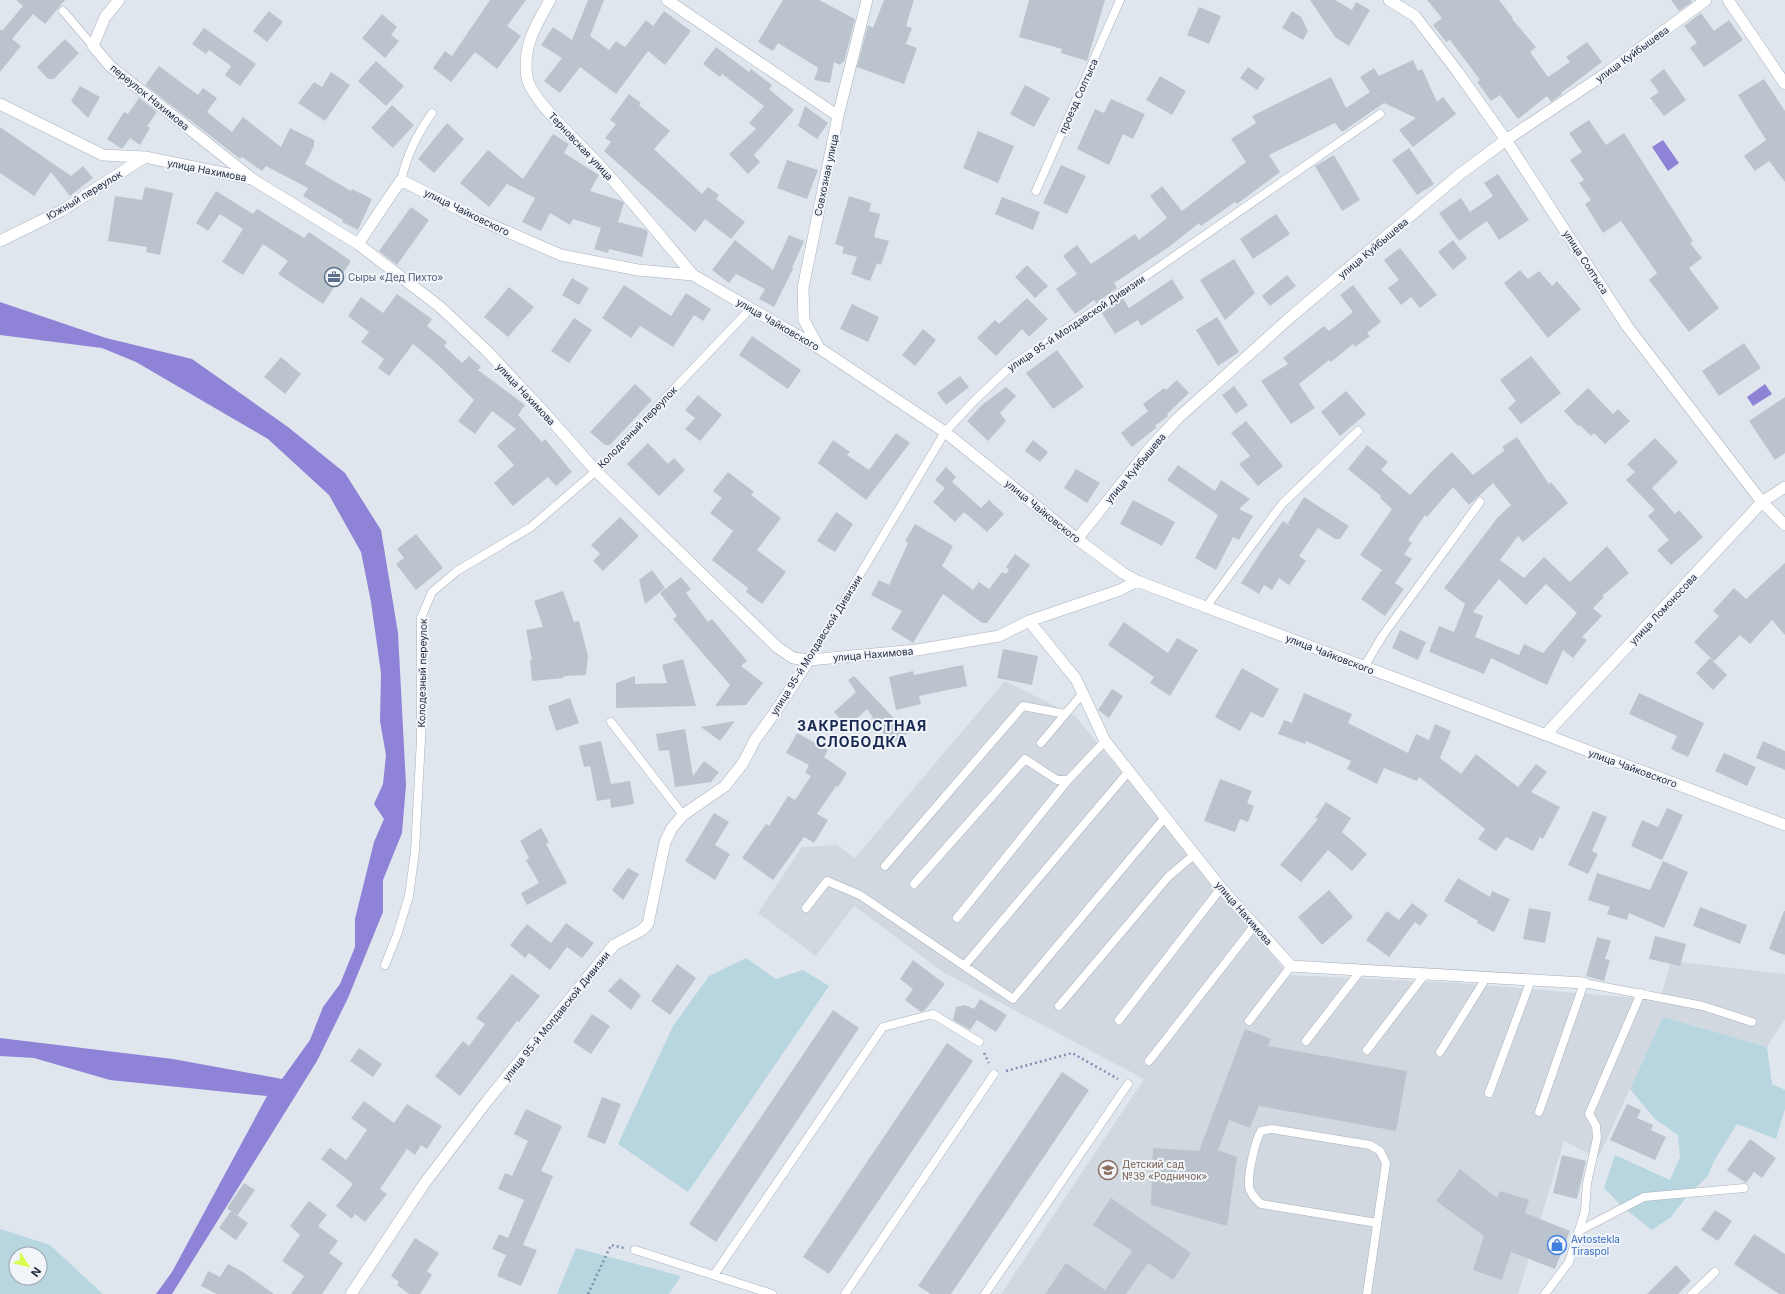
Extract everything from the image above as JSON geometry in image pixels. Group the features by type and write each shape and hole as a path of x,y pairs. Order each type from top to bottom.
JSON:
{"street":[{"path":"93,46 105,17 119,0"},
{"name":"Терновская улица","path":"550,0 534,29 526,48 527,78 537,97 602,168 693,275"},
{"path":"667,0 838,116"},
{"name":"Совхозная улица","path":"819,348 804,320 803,288 838,116 867,0"},
{"name":"улица Солтыса","path":"1389,0 1416,16 1506,140 1628,326 1762,502 1785,525"},
{"name":"улица Куйбышева","path":"1077,539 1151,447 1178,418 1293,315 1460,174 1506,140 1608,72 1706,0"},
{"path":"1728,0 1785,84"},
{"name":"переулок Нахимова","path":"93,46 110,66 252,179"},
{"name":"улица Нахимова","path":"0,104 103,155 145,157 252,179 358,244 439,306 487,352 596,471 777,647 793,658 809,660 917,650 991,638 999,636 1029,621 1120,590 1137,581"},
{"name":"Южный переулок","path":"0,241 61,211 145,157"},
{"path":"358,244 401,180"},
{"name":"улица Чайковского","path":"401,180 478,219 561,255 638,270 693,275 819,348 945,432 1077,539 1123,573 1137,581 1785,825"},
{"name":"улица Ломоносова","path":"1545,735 1762,502 1785,487"},
{"name":"улица Нахимова","path":"1029,621 1076,679 1106,741 1129,772 1166,816 1221,888 1291,966"},
{"name":"улица 95-й Молдавской Дивизии","path":"351,1294 424,1184 487,1101 614,945 642,930 648,924 666,842 672,828 683,815 725,786 743,763 755,740 809,660"},
{"path":"1291,966 1584,983"}],"lane":[{"name":"проезд Солтыса","path":"1036,191 1120,0"},
{"path":"63,11 93,46"},
{"path":"401,180 416,136 432,112"},
{"name":"улица 95-й Молдавской Дивизии","path":"809,660 945,432 975,400 1011,366 1156,269 1380,114"},
{"name":"Колодезный переулок","path":"385,965 397,936 409,896 415,852 421,739 421,618 432,592 457,571 531,527 596,471 751,308"},
{"path":"1206,607 1282,504 1358,430"},
{"path":"1364,667 1383,635 1480,502"},
{"path":"1041,743 1082,693"},
{"path":"884,866 1023,706 1065,714"},
{"path":"611,722 683,815"},
{"path":"957,918 1068,780 1106,741"},
{"path":"914,884 1025,759 1057,780 1068,780"},
{"path":"965,965 1129,772"},
{"path":"806,908 827,881 860,894 945,954 965,965 1013,999 1166,816"},
{"path":"1059,1006 1168,877 1195,854"},
{"path":"1119,1020 1221,888"},
{"path":"1149,1061 1254,926"},
{"path":"1249,1021 1291,966"},
{"path":"1306,1041 1361,970"},
{"path":"1367,1050 1425,974"},
{"path":"1440,1052 1486,978"},
{"path":"1489,1093 1531,980"},
{"path":"1539,1112 1584,983 1703,1006 1752,1022"},
{"path":"1545,1294 1570,1262 1584,1212 1587,1183 1597,1138 1596,1126 1589,1114 1642,993"},
{"path":"714,1276 883,1027 933,1014 979,1042"},
{"path":"845,1294 994,1074"},
{"path":"986,1294 1128,1084"},
{"path":"1367,1294 1386,1163 1380,1151 1370,1145 1272,1129 1261,1131 1255,1140 1249,1186 1253,1196 1261,1204 1377,1224"},
{"path":"1579,1231 1644,1197 1744,1188"},
{"path":"636,1250 772,1294"},
{"path":"1692,1294 1714,1272"}],"path":[{"path":"979,1042 994,1074 1072,1053 1128,1084"},
{"path":"588,1294 611,1245 636,1250"}],"shaded area":[{"path":"1663,140 1679,163 1668,171 1652,147"},
{"path":"0,302 106,338 192,359 288,427 345,473 381,530 398,633 406,785 402,833 383,880 383,912 348,998 317,1061 172,1294 156,1294 172,1272 267,1096 110,1080 34,1058 0,1056 0,1038 173,1059 282,1079 310,1040 323,1007 340,984 355,947 355,919 374,842 384,819 374,804 383,784 386,755 380,721 381,673 371,602 361,552 329,495 268,439 136,362 102,348 0,335"},
{"path":"1765,384 1772,394 1753,406 1747,397"},
{"path":"1005,681 1075,716 1289,975 1457,983 1660,1000 1671,961 1785,974 1785,1019 1767,1047 1663,1017 1598,1158 1564,1141 1518,1294 1001,1294 1144,1079 943,972 854,906 816,956 758,913 802,847 837,845 855,858"},
{"path":"746,958 776,979 803,970 829,986 688,1192 618,1144 673,1026 709,976"},
{"path":"1663,1017 1767,1047 1772,1084 1785,1090 1785,1109 1776,1139 1737,1124 1714,1161 1708,1176 1688,1195 1671,1217 1652,1230 1624,1208 1604,1188 1615,1155 1670,1180 1680,1157 1678,1135 1655,1119 1630,1089"},
{"path":"0,1229 50,1245 103,1294 0,1294"},
{"path":"576,1248 681,1276 669,1294 557,1294"}],"building":[{"path":"16,0 65,0 45,24 33,14 12,39 21,46 0,72 0,29 2,31 23,6"},
{"path":"490,0 526,0 507,26 521,36 497,69 475,52 451,82 433,68 445,51 452,56"},
{"path":"588,0 604,0 590,36 609,50 616,41 625,47 646,20 653,26 664,11 691,31 665,65 648,51 616,94 580,67 560,93 544,81 562,58 541,45 553,27 572,40"},
{"path":"783,0 819,0 855,19 844,62 840,65 834,62 830,83 814,80 818,69 817,67 778,43 773,51 758,42"},
{"path":"884,0 914,0 906,26 912,28 906,44 917,48 904,84 857,67 868,25 873,28"},
{"path":"1029,0 1105,0 1087,61 1061,53 1062,49 1019,37"},
{"path":"1310,0 1335,0 1352,10 1356,2 1370,10 1349,46 1335,37"},
{"path":"1427,0 1499,0 1513,18 1512,19 1536,47 1530,52 1548,77 1570,62 1566,57 1587,42 1602,62 1551,102 1547,96 1518,119 1500,95 1491,101 1477,82 1480,80 1450,40 1446,42 1433,25 1442,18"},
{"path":"1671,0 1691,0 1692,2 1679,11"},
{"path":"1199,7 1221,16 1209,44 1187,35"},
{"path":"269,11 283,22 267,42 253,31"},
{"path":"1292,11 1301,17 1308,31 1303,40 1282,28"},
{"path":"1701,13 1714,31 1729,20 1743,40 1704,67 1690,48 1697,43 1684,26"},
{"path":"382,14 397,27 391,35 399,41 385,58 362,38"},
{"path":"204,28 256,64 240,86 225,75 231,66 209,50 206,54 192,44"},
{"path":"65,39 79,53 54,79 48,79 37,67"},
{"path":"716,47 749,72 751,69 772,85 769,89 794,110 754,155 760,162 748,174 729,154 756,129 749,123 764,106 722,74 720,77 703,64"},
{"path":"1413,60 1418,71 1422,69 1437,102 1443,97 1456,114 1413,147 1399,130 1416,118 1384,103 1342,132 1335,123 1269,155 1280,172 1237,204 1235,202 1201,226 1199,223 1169,247 1114,283 1117,288 1096,303 1094,300 1075,314 1056,289 1077,274 1063,256 1077,245 1091,264 1135,234 1139,240 1167,218 1150,196 1162,186 1182,211 1246,162 1231,139 1256,123 1252,116 1331,77 1346,108 1370,92 1360,77 1374,68 1379,76"},
{"path":"376,61 404,86 386,106 358,81"},
{"path":"159,66 198,95 203,88 217,98 207,112 232,132 243,117 281,147 290,128 314,140 314,146 305,164 351,191 352,189 372,199 358,230 342,222 343,220 303,196 308,188 266,166 262,171 242,157 240,159 145,85"},
{"path":"1248,67 1265,79 1257,90 1240,78"},
{"path":"1664,69 1686,100 1664,116 1650,98 1659,92 1650,80"},
{"path":"331,72 350,85 325,121 298,103 314,82 322,87"},
{"path":"1160,76 1186,91 1172,115 1146,100"},
{"path":"1764,79 1785,111 1785,182 1769,161 1755,171 1744,156 1766,140 1738,95"},
{"path":"1025,85 1050,98 1034,127 1010,114"},
{"path":"80,86 100,97 88,118 71,101"},
{"path":"629,94 641,103 639,105 670,131 654,149 702,194 708,187 719,195 716,199 745,222 731,239 705,219 695,232 604,151 611,142 605,138 616,124 610,120"},
{"path":"139,98 157,112 147,126 150,128 140,145 130,138 122,149 107,139 124,112 128,114"},
{"path":"1111,99 1145,114 1133,139 1123,134 1109,165 1077,149 1095,109 1104,113"},
{"path":"392,105 414,125 393,148 371,128"},
{"path":"805,106 828,123 817,139 798,126"},
{"path":"1589,120 1606,145 1624,133 1693,241 1690,243 1702,258 1689,268 1719,308 1689,332 1649,280 1657,273 1621,221 1603,233 1585,204 1591,200 1579,183 1584,180 1570,160 1582,152 1569,133"},
{"path":"447,123 464,139 434,173 418,159"},
{"path":"0,127 71,176 83,166 93,178 70,196 51,172 34,196 0,173"},
{"path":"978,131 1014,146 998,183 963,168"},
{"path":"553,134 569,144 564,153 599,175 590,191 622,201 624,203 618,222 645,229 648,232 642,257 609,249 608,253 594,249 601,228 573,219 570,225 550,213 541,231 522,222 535,198 507,184 489,207 460,183 488,150 523,179"},
{"path":"1409,148 1434,184 1417,195 1392,160"},
{"path":"1334,155 1360,200 1342,211 1315,166"},
{"path":"787,160 818,170 807,199 777,188"},
{"path":"1061,165 1086,176 1067,214 1043,203"},
{"path":"1498,174 1529,220 1499,240 1487,221 1459,241 1439,213 1461,198 1470,212 1493,196 1484,183"},
{"path":"145,187 173,193 160,255 146,252 147,247 108,241 115,196 142,200"},
{"path":"216,191 253,214 257,209 304,238 309,232 351,261 323,304 278,274 288,261 263,244 243,275 222,262 243,229 220,214 208,231 196,223"},
{"path":"849,196 871,203 869,211 880,214 874,237 889,241 881,265 877,263 870,281 851,274 857,257 842,253 844,247 835,244"},
{"path":"1002,197 1040,212 1033,230 995,214"},
{"path":"411,207 429,220 397,265 379,251"},
{"path":"1276,214 1290,234 1253,259 1240,239"},
{"path":"789,235 804,241 792,268 793,269 774,307 759,299 765,289 736,274 729,283 712,270 735,240 773,270"},
{"path":"1453,240 1467,258 1453,270 1438,252"},
{"path":"1400,248 1437,295 1420,308 1411,297 1401,305 1388,288 1399,280 1384,260"},
{"path":"1234,259 1255,293 1225,320 1200,280"},
{"path":"1027,265 1048,286 1035,298 1015,277"},
{"path":"1520,270 1528,279 1539,271 1552,286 1557,281 1581,309 1548,338 1504,283"},
{"path":"1287,275 1296,286 1270,306 1262,296"},
{"path":"572,278 589,288 579,305 562,295"},
{"path":"1172,279 1184,298 1141,326 1138,320 1115,334 1101,312 1123,298 1129,308"},
{"path":"624,285 671,316 686,293 711,309 703,321 694,315 673,347 640,326 631,338 602,318"},
{"path":"1353,285 1381,322 1367,333 1370,336 1355,347 1353,344 1331,362 1329,360 1299,384 1315,408 1291,424 1261,381 1288,364 1283,358 1324,326 1329,331 1353,312 1340,295"},
{"path":"509,287 534,307 508,337 484,317"},
{"path":"397,294 432,319 427,326 447,342 444,346 462,363 469,356 481,367 478,370 525,405 518,415 542,442 545,439 572,472 556,486 548,477 513,506 494,483 514,465 497,446 516,429 492,411 475,434 458,421 474,400 437,364 413,344 389,376 378,368 384,359 361,342 369,332 348,316 361,297 383,313"},
{"path":"1027,298 1048,319 1029,337 1022,329 996,356 977,338 995,320 999,324"},
{"path":"852,304 879,317 868,342 840,329"},
{"path":"1217,317 1239,352 1218,366 1196,330"},
{"path":"574,318 592,330 569,363 551,351"},
{"path":"923,329 936,340 915,366 902,355"},
{"path":"752,336 801,370 788,389 739,355"},
{"path":"1744,343 1761,368 1719,396 1702,371"},
{"path":"1057,350 1084,387 1053,409 1026,373"},
{"path":"1531,356 1561,393 1521,424 1508,408 1516,401 1500,380"},
{"path":"281,357 301,374 285,394 264,377"},
{"path":"960,376 969,387 946,405 937,393"},
{"path":"1177,380 1189,393 1167,414 1168,416 1155,426 1157,427 1132,447 1121,433 1148,411 1143,404 1164,388 1166,390"},
{"path":"635,384 652,400 610,445 605,445 590,432"},
{"path":"1234,386 1248,405 1236,414 1222,395"},
{"path":"1006,387 1016,396 1000,413 1006,421 988,441 967,421 982,405"},
{"path":"1588,388 1613,414 1618,409 1630,421 1605,444 1594,433 1591,436 1580,425 1578,426 1564,411"},
{"path":"1346,391 1366,414 1340,436 1321,412"},
{"path":"698,395 722,415 700,441 685,429 695,418 685,410"},
{"path":"1785,397 1785,453 1775,460 1749,421"},
{"path":"1246,421 1283,466 1258,486 1239,464 1250,456 1231,433"},
{"path":"896,433 910,443 866,500 818,463 833,440 850,452 847,455 869,470"},
{"path":"1517,437 1549,484 1551,482 1568,503 1523,542 1518,536 1500,560 1524,578 1544,557 1570,582 1607,546 1629,573 1602,596 1604,597 1593,608 1602,616 1582,637 1587,640 1573,658 1563,650 1547,685 1491,658 1484,674 1429,652 1439,626 1454,632 1465,604 1444,588 1498,517 1511,505 1493,483 1469,505 1453,487 1427,517 1425,515 1408,540 1412,543 1404,554 1412,559 1395,583 1404,589 1385,616 1361,599 1382,570 1360,555 1392,509 1380,498 1381,496 1348,469 1367,445 1388,462 1381,470 1410,495 1452,452 1473,475 1505,450 1502,447","holes":["1499,579 1526,605 1546,584 1577,613 1543,653 1524,644 1519,655 1475,637 1483,616 1473,612"]},
{"path":"1655,438 1678,462 1652,488 1675,514 1679,510 1703,537 1671,565 1657,550 1669,540 1648,516 1655,510 1626,480 1635,472 1627,464"},
{"path":"1033,440 1048,452 1040,462 1025,451"},
{"path":"648,443 668,464 674,458 685,470 659,496 627,464"},
{"path":"1178,465 1215,491 1221,480 1250,499 1239,509 1253,516 1239,540 1233,537 1216,570 1195,558 1218,515 1167,480"},
{"path":"946,467 956,477 952,482 981,508 989,500 1004,514 987,532 964,512 955,522 933,502 945,488 935,480"},
{"path":"1076,469 1100,483 1087,503 1064,488"},
{"path":"728,472 754,492 751,495 781,518 757,550 786,572 762,604 746,592 748,588 712,560 733,531 710,513 722,498 713,491"},
{"path":"1304,497 1349,526 1340,539 1335,539 1318,528 1299,556 1306,561 1289,585 1279,578 1272,590 1264,585 1259,594 1241,583 1283,521 1291,526 1288,523"},
{"path":"1133,500 1175,522 1162,546 1120,524"},
{"path":"836,512 853,524 835,552 817,541"},
{"path":"620,517 639,536 603,571 593,561 600,554 591,545"},
{"path":"915,524 953,546 942,566 973,590 979,582 989,589 1002,572 1006,574 1009,570 1006,567 1015,554 1030,565 987,623 982,623 943,594 913,643 891,629 902,611 871,595 879,580 889,585 908,543 905,541"},
{"path":"416,534 443,568 416,590 396,564 404,558 397,549"},
{"path":"1785,563 1785,635 1772,620 1750,644 1740,635 1714,661 1694,642 1719,616 1713,611 1734,588 1746,599"},
{"path":"652,570 665,588 645,604 639,580"},
{"path":"681,577 691,589 686,593 708,622 712,619 747,661 741,666 763,683 746,705 715,706 730,685 673,619 677,616 660,593"},
{"path":"563,591 574,622 579,621 588,656 586,675 563,676 564,678 532,681 530,660 532,660 526,630 543,627 534,601"},
{"path":"1124,622 1168,653 1177,638 1198,650 1170,696 1150,683 1154,677 1108,645"},
{"path":"1400,630 1426,642 1418,660 1392,648"},
{"path":"1003,649 1038,656 1032,685 997,678"},
{"path":"1710,658 1727,675 1713,690 1696,673"},
{"path":"683,659 696,706 616,708 616,683 635,676 635,684 667,683 662,665"},
{"path":"963,665 967,686 919,696 921,704 896,710 889,677 913,671 914,675"},
{"path":"1242,668 1279,689 1263,718 1251,712 1240,731 1215,717"},
{"path":"854,676 908,733 891,744 867,709 848,727 834,712 856,692 848,680"},
{"path":"1112,689 1123,696 1109,718 1098,710"},
{"path":"1304,693 1352,714 1348,723 1408,753 1416,734 1429,740 1435,724 1451,731 1440,758 1461,774 1476,754 1518,787 1536,764 1547,772 1531,792 1560,807 1543,839 1540,837 1533,851 1506,837 1496,851 1478,839 1485,829 1419,777 1417,781 1384,768 1377,784 1347,769 1351,761 1306,741 1305,744 1278,734 1284,720 1292,723"},
{"path":"1639,693 1704,723 1688,757 1671,749 1677,736 1629,714"},
{"path":"570,698 579,723 556,731 548,706"},
{"path":"735,721 720,741 701,727"},
{"path":"685,729 693,776 704,761 719,772 711,782 675,787 669,750 659,751 656,734"},
{"path":"797,733 828,750 824,757 847,773 838,787 836,786 817,814 828,820 814,843 804,837 773,880 742,858 766,824 769,826 788,796 795,800 811,776 805,773 809,765 786,753"},
{"path":"601,741 611,784 630,781 634,804 611,808 610,799 597,801 590,766 584,767 579,746"},
{"path":"1763,741 1785,751 1785,770 1756,758"},
{"path":"1724,753 1756,767 1747,786 1715,771"},
{"path":"1220,779 1252,791 1247,803 1254,806 1248,822 1240,819 1235,832 1204,821"},
{"path":"1326,802 1351,818 1342,832 1367,854 1352,871 1328,850 1301,882 1280,865 1318,819 1315,818"},
{"path":"1667,808 1683,815 1662,860 1631,846 1642,820 1658,827"},
{"path":"1593,811 1607,817 1592,851 1598,854 1588,874 1568,865"},
{"path":"714,813 729,822 715,845 730,854 715,880 685,861"},
{"path":"541,828 549,842 546,844 567,883 527,905 521,893 539,883 526,860 529,858 520,841"},
{"path":"1663,861 1688,872 1664,928 1629,913 1627,920 1607,914 1610,907 1588,900 1597,873 1650,890"},
{"path":"628,868 639,874 623,900 612,890"},
{"path":"1458,878 1490,897 1492,891 1510,899 1494,932 1477,923 1478,921 1444,901"},
{"path":"1329,890 1353,917 1322,945 1298,917"},
{"path":"1412,903 1428,915 1420,926 1415,922 1389,957 1366,940 1387,911 1399,920"},
{"path":"1700,907 1747,925 1740,944 1693,926"},
{"path":"1529,908 1551,912 1545,943 1523,939"},
{"path":"1785,911 1785,955 1769,949"},
{"path":"566,923 594,943 582,958 567,947 550,970 529,953 525,958 510,945 527,924 551,943"},
{"path":"1655,936 1686,944 1680,966 1649,959"},
{"path":"1597,937 1611,941 1605,959 1610,960 1604,981 1586,976"},
{"path":"913,960 945,984 925,1010 921,1012 905,1000 913,989 900,979"},
{"path":"677,964 696,978 670,1015 651,1001"},
{"path":"512,974 540,996 519,1022 517,1021 460,1096 435,1076 463,1041 469,1046 485,1024 476,1018"},
{"path":"620,978 641,995 631,1010 608,991"},
{"path":"980,999 1007,1015 996,1032 977,1020 970,1030 953,1020 956,1007 965,1005 974,1009"},
{"path":"833,1010 859,1028 716,1242 689,1224"},
{"path":"592,1014 610,1026 591,1054 573,1042"},
{"path":"1245,1029 1271,1039 1268,1046 1407,1071 1396,1131 1259,1106 1250,1128 1229,1120 1218,1150 1237,1157 1227,1226 1151,1205 1153,1148 1199,1151"},
{"path":"947,1043 973,1061 829,1274 803,1257"},
{"path":"359,1048 382,1064 373,1077 350,1061"},
{"path":"1062,1072 1089,1090 951,1294 931,1294 918,1286"},
{"path":"602,1097 621,1104 605,1144 587,1137"},
{"path":"364,1101 394,1123 407,1104 442,1126 427,1149 421,1145 415,1155 407,1149 380,1189 387,1194 365,1222 355,1214 352,1219 336,1206 353,1184 321,1159 330,1148 346,1160 367,1130 351,1118"},
{"path":"1627,1104 1641,1110 1637,1118 1653,1125 1651,1130 1666,1137 1655,1160 1610,1140"},
{"path":"526,1109 562,1126 541,1171 553,1176 523,1245 537,1250 521,1286 497,1276 506,1255 492,1249 499,1234 508,1238 524,1200 498,1189 505,1173 512,1176 528,1141 514,1134"},
{"path":"1750,1139 1776,1158 1762,1178 1754,1172 1746,1183 1727,1170"},
{"path":"1562,1155 1586,1161 1577,1199 1553,1193"},
{"path":"1460,1169 1497,1198 1500,1191 1529,1200 1525,1213 1570,1231 1555,1269 1511,1252 1502,1280 1473,1270 1484,1236 1436,1201"},
{"path":"244,1183 255,1190 237,1216 227,1208"},
{"path":"1111,1198 1191,1253 1173,1280 1148,1263 1126,1294 1045,1294 1066,1263 1105,1290 1132,1251 1093,1225"},
{"path":"309,1201 327,1215 318,1226 338,1241 329,1253 343,1263 322,1294 291,1294 304,1276 282,1261 300,1235 290,1226"},
{"path":"1715,1210 1732,1221 1718,1241 1701,1230"},
{"path":"231,1211 248,1223 236,1240 219,1228"},
{"path":"1754,1234 1785,1254 1785,1294 1779,1294 1734,1264"},
{"path":"415,1238 439,1253 427,1271 432,1275 420,1294 409,1294 397,1285 399,1282 391,1276"},
{"path":"228,1264 243,1272 274,1294 217,1294 201,1286 208,1271 220,1277"},
{"path":"1676,1265 1691,1281 1678,1294 1647,1294"}],"place":[{"name":"Сыры «Дед Пихто»","path":"334,277"},
{"name":"Детский сад №39 «Родничок»","path":"1108,1170"},
{"name":"Avtostekla Tiraspol","path":"1557,1245"}],"district":[{"name":"ЗАКРЕПОСТНАЯ СЛОБОДКА","path":"862,734"}]}
